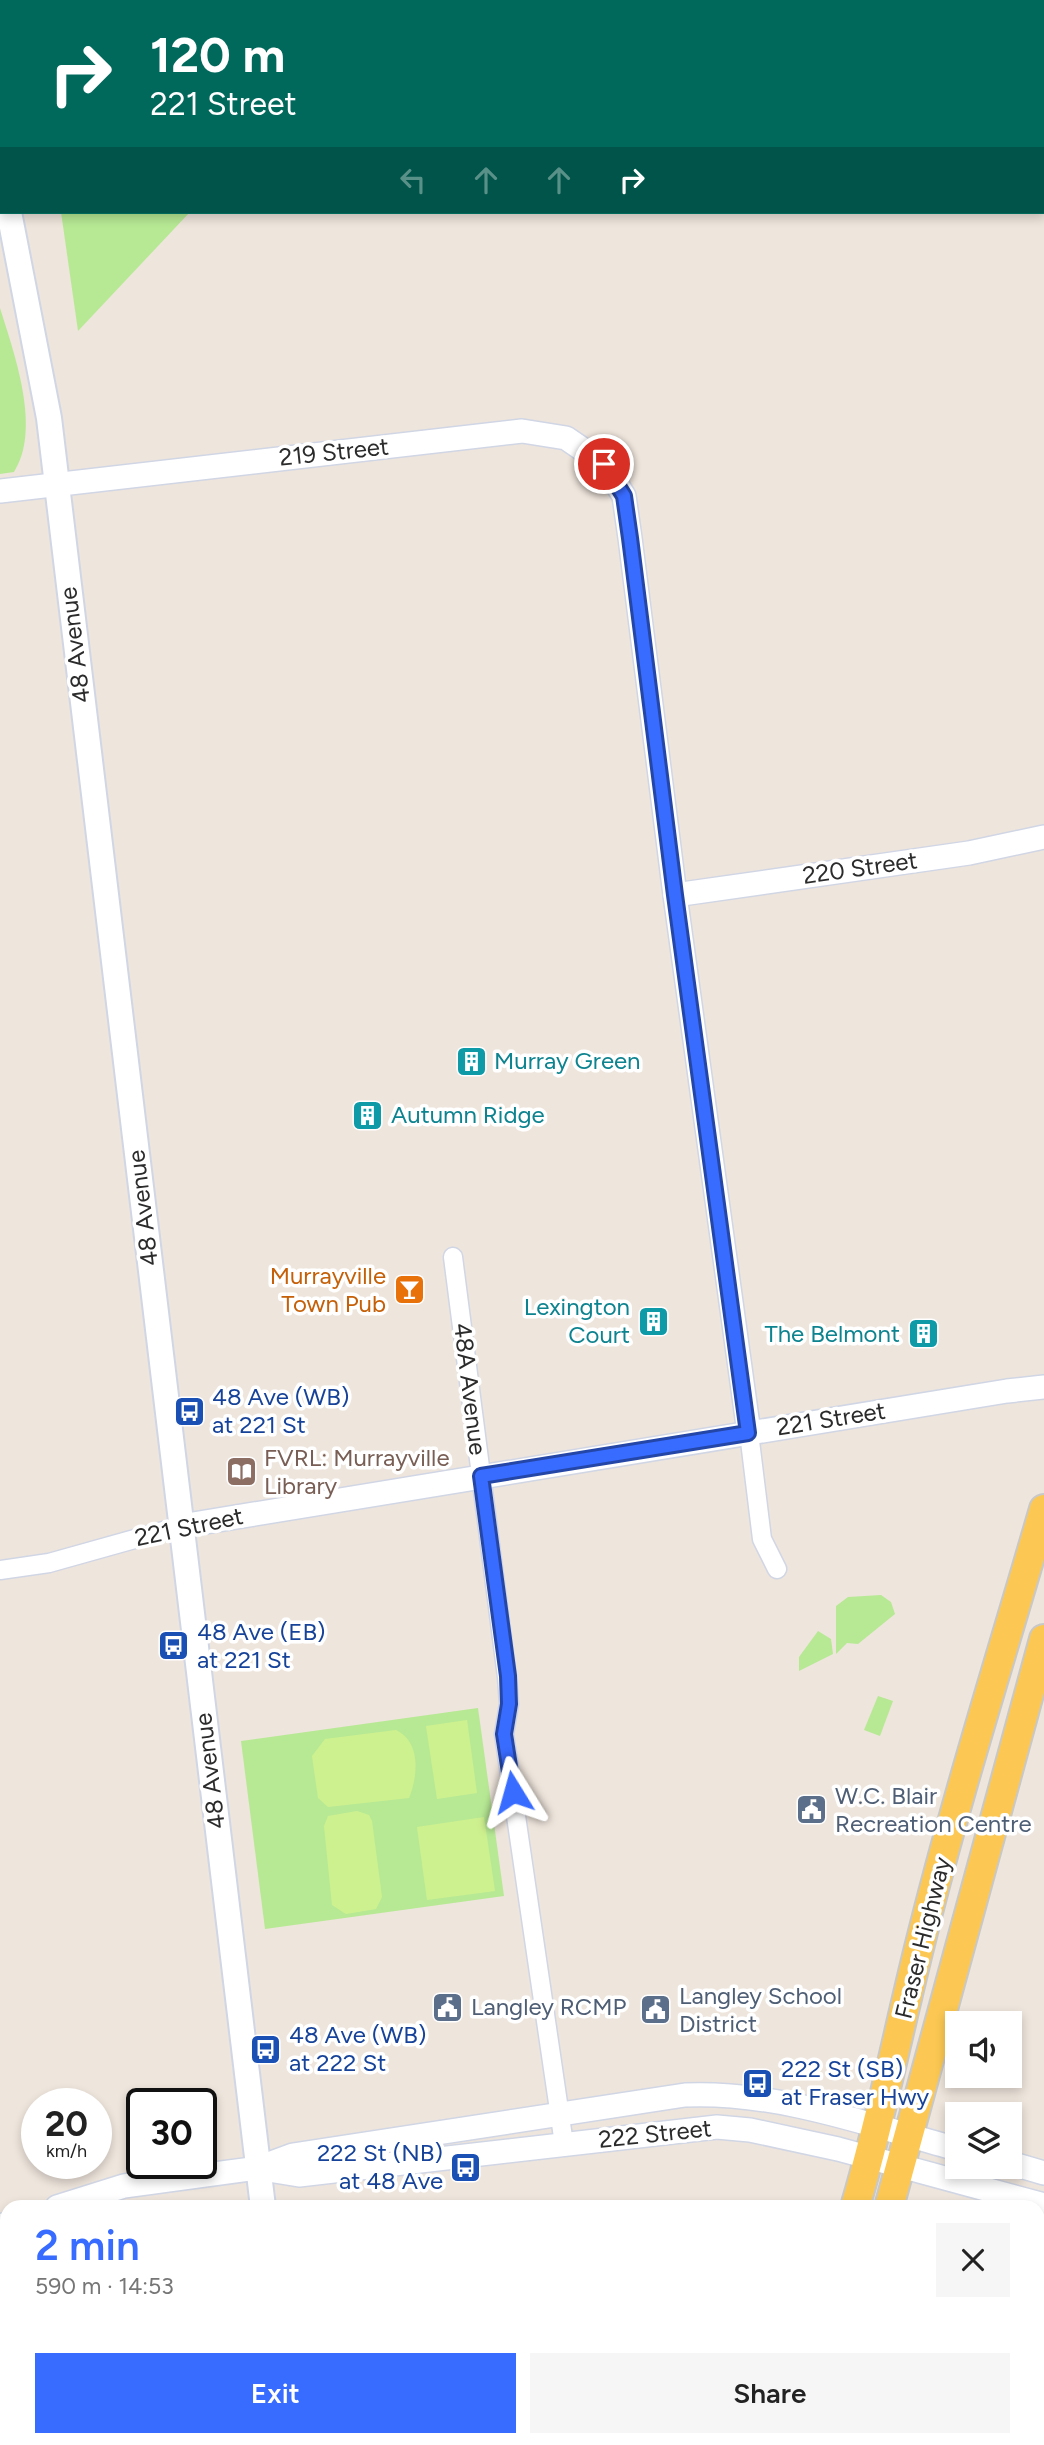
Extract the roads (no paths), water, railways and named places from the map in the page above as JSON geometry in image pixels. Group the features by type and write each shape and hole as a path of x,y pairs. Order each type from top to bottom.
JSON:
{"main road":[{"name":"48 Avenue","path":"9,214 49,418 262,2200"},
{"name":"Fraser Highway","path":"857,2200 870,2158 955,1813 1044,1509"},
{"name":"Fraser Highway","path":"891,2200 1044,1639"}],"street":[{"name":"219 Street","path":"0,491 522,431 566,438 604,464 624,496 675,895"},
{"name":"220 Street","path":"675,895 969,853 1044,837"},
{"path":"675,895 762,1539 777,1569"},
{"name":"48A Avenue","path":"453,1257 508,1676 509,1704 504,1734 564,2144"},
{"name":"221 Street","path":"0,1570 49,1563 181,1526 1044,1387"},
{"name":"222 Street","path":"79,2200 124,2186 258,2168 293,2155 685,2095 720,2093 754,2097 945,2146"},
{"name":"222 Street","path":"258,2168 299,2175 717,2127 750,2130 870,2158 1026,2200"},
{"path":"1022,2167 1044,2173"}],"place":[{"name":"Murray Green","path":"471,1061"},
{"name":"Autumn Ridge","path":"368,1115"},
{"name":"Murrayville Town Pub","path":"409,1290"},
{"name":"Lexington Court","path":"653,1321"},
{"name":"The Belmont","path":"923,1334"},
{"name":"48 Ave (WB) at 221 St","path":"189,1411"},
{"name":"FVRL: Murrayville Library","path":"241,1472"},
{"name":"48 Ave (EB) at 221 St","path":"174,1646"},
{"name":"W.C. Blair Recreation Centre","path":"812,1810"},
{"name":"Langley RCMP","path":"448,2007"},
{"name":"Langley School District","path":"656,2010"},
{"name":"48 Ave (WB) at 222 St","path":"266,2049"},
{"name":"222 St (SB) at Fraser Hwy","path":"758,2083"},
{"name":"222 St (NB) at 48 Ave","path":"466,2167"}]}
